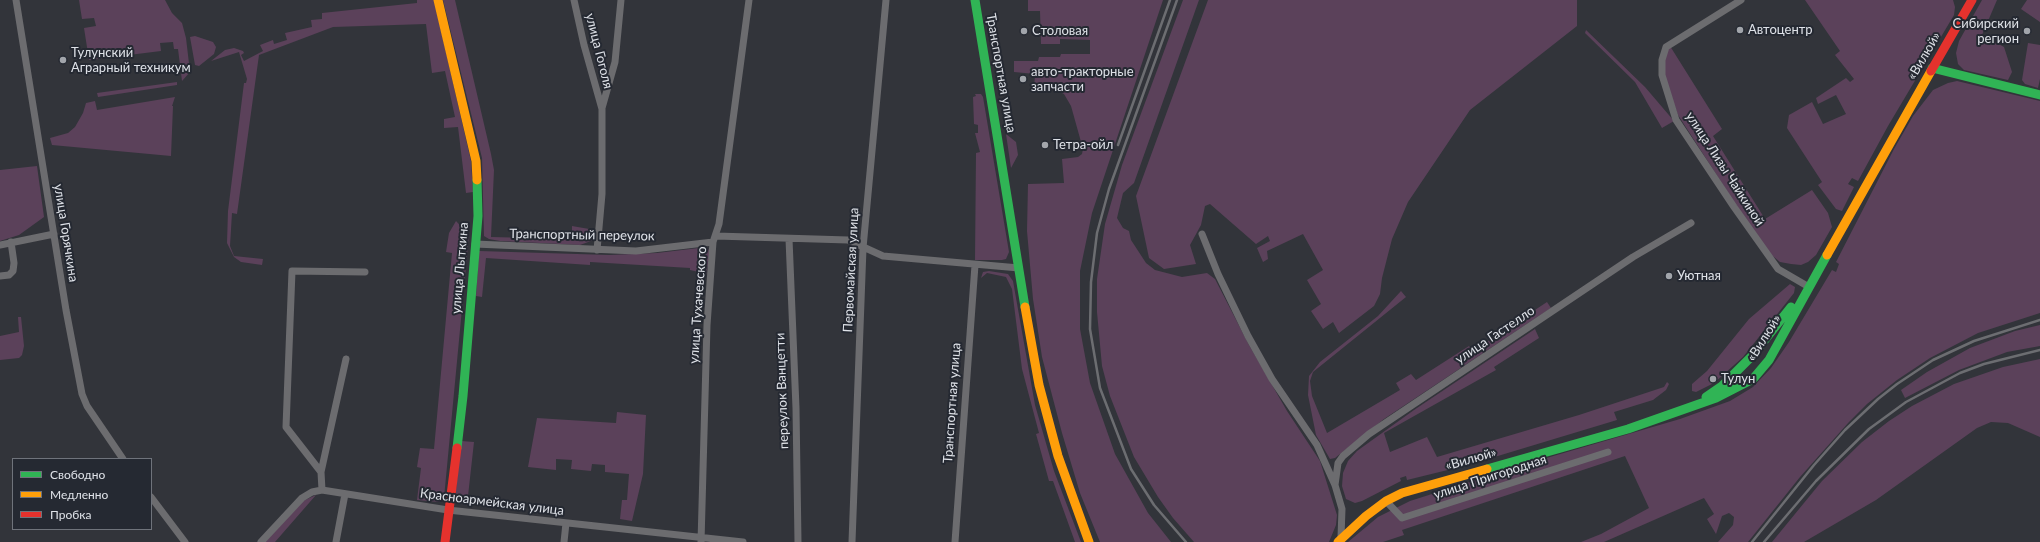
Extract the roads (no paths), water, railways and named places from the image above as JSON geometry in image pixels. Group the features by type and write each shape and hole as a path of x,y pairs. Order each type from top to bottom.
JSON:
{"main road":[{"name":"улица Лыткина","path":"438,0 476,161 478,216 463,396 445,542"},
{"name":"Транспортная улица","path":"975,0 1020,268 1028,328 1048,420 1060,463 1090,542"},
{"name":"«Вилюй»","path":"1339,540 1386,501 1420,487 1628,429 1730,393 1753,379 1769,360 1932,68 1972,0"},
{"path":"1932,68 2040,95"},
{"path":"1694,405 1722,386 1752,356 1809,287"}],"street":[{"name":"улица Горячкина","path":"16,0 82,394 87,406 122,458"},
{"name":"улица Гоголя","path":"574,0 584,45 602,109"},
{"path":"597,250 602,194 602,109 616,62 621,0"},
{"name":"улица Тухачевского","path":"701,540 707,325 715,239 749,0"},
{"name":"Первомайская улица","path":"852,542 863,248 886,0"},
{"name":"улица Лизы Чайкиной","path":"1741,0 1670,43 1664,52 1661,67 1676,120 1734,207 1778,269 1809,287"},
{"name":"улица Гастелло","path":"1335,485 1338,464 1343,456 1369,434 1633,257 1691,223"},
{"path":"0,245 54,234"},
{"path":"1202,234 1218,274 1248,336 1272,379 1317,445 1335,485 1342,509 1339,540"},
{"name":"Транспортный переулок","path":"475,244 597,250 654,250 715,239 848,240 883,256 1020,268"},
{"name":"переулок Ванцетти","path":"789,239 796,408 798,542"},
{"path":"0,276 9,275 13,270 14,264 11,242"},
{"name":"Транспортная улица","path":"954,542 975,265"},
{"path":"321,472 286,427 292,272 365,272"},
{"path":"261,542 302,498 312,492 322,490 321,472 346,359"},
{"name":"улица Пригородная","path":"1386,501 1402,518 1608,452"},
{"name":"Красноармейская улица","path":"322,490 448,510 701,540 743,542"},
{"path":"336,542 346,494"},
{"path":"152,498 185,542"},
{"path":"564,542 566,523"}],"railway":[{"path":"1118,145 1170,0"},
{"path":"1177,0 1109,189 1097,233 1091,282 1090,329 1100,388 1131,469 1154,505 1186,542"},
{"path":"1752,542 1814,465 1845,430 1878,399 1897,384 1933,360 1974,341 2040,320"},
{"path":"1764,542 1816,481 1869,429 1906,402 1960,373 1984,364 2040,350"}],"place":[{"name":"Автоцентр","path":"1740,30"},
{"name":"Столовая","path":"1024,31"},
{"name":"Сибирский регион","path":"2027,31"},
{"name":"Тулунский Аграрный техникум","path":"63,60"},
{"name":"авто-тракторные запчасти","path":"1023,79"},
{"name":"Тетра-ойл","path":"1045,145"},
{"name":"Уютная","path":"1669,276"},
{"name":"Тулун","path":"1713,379"}]}
